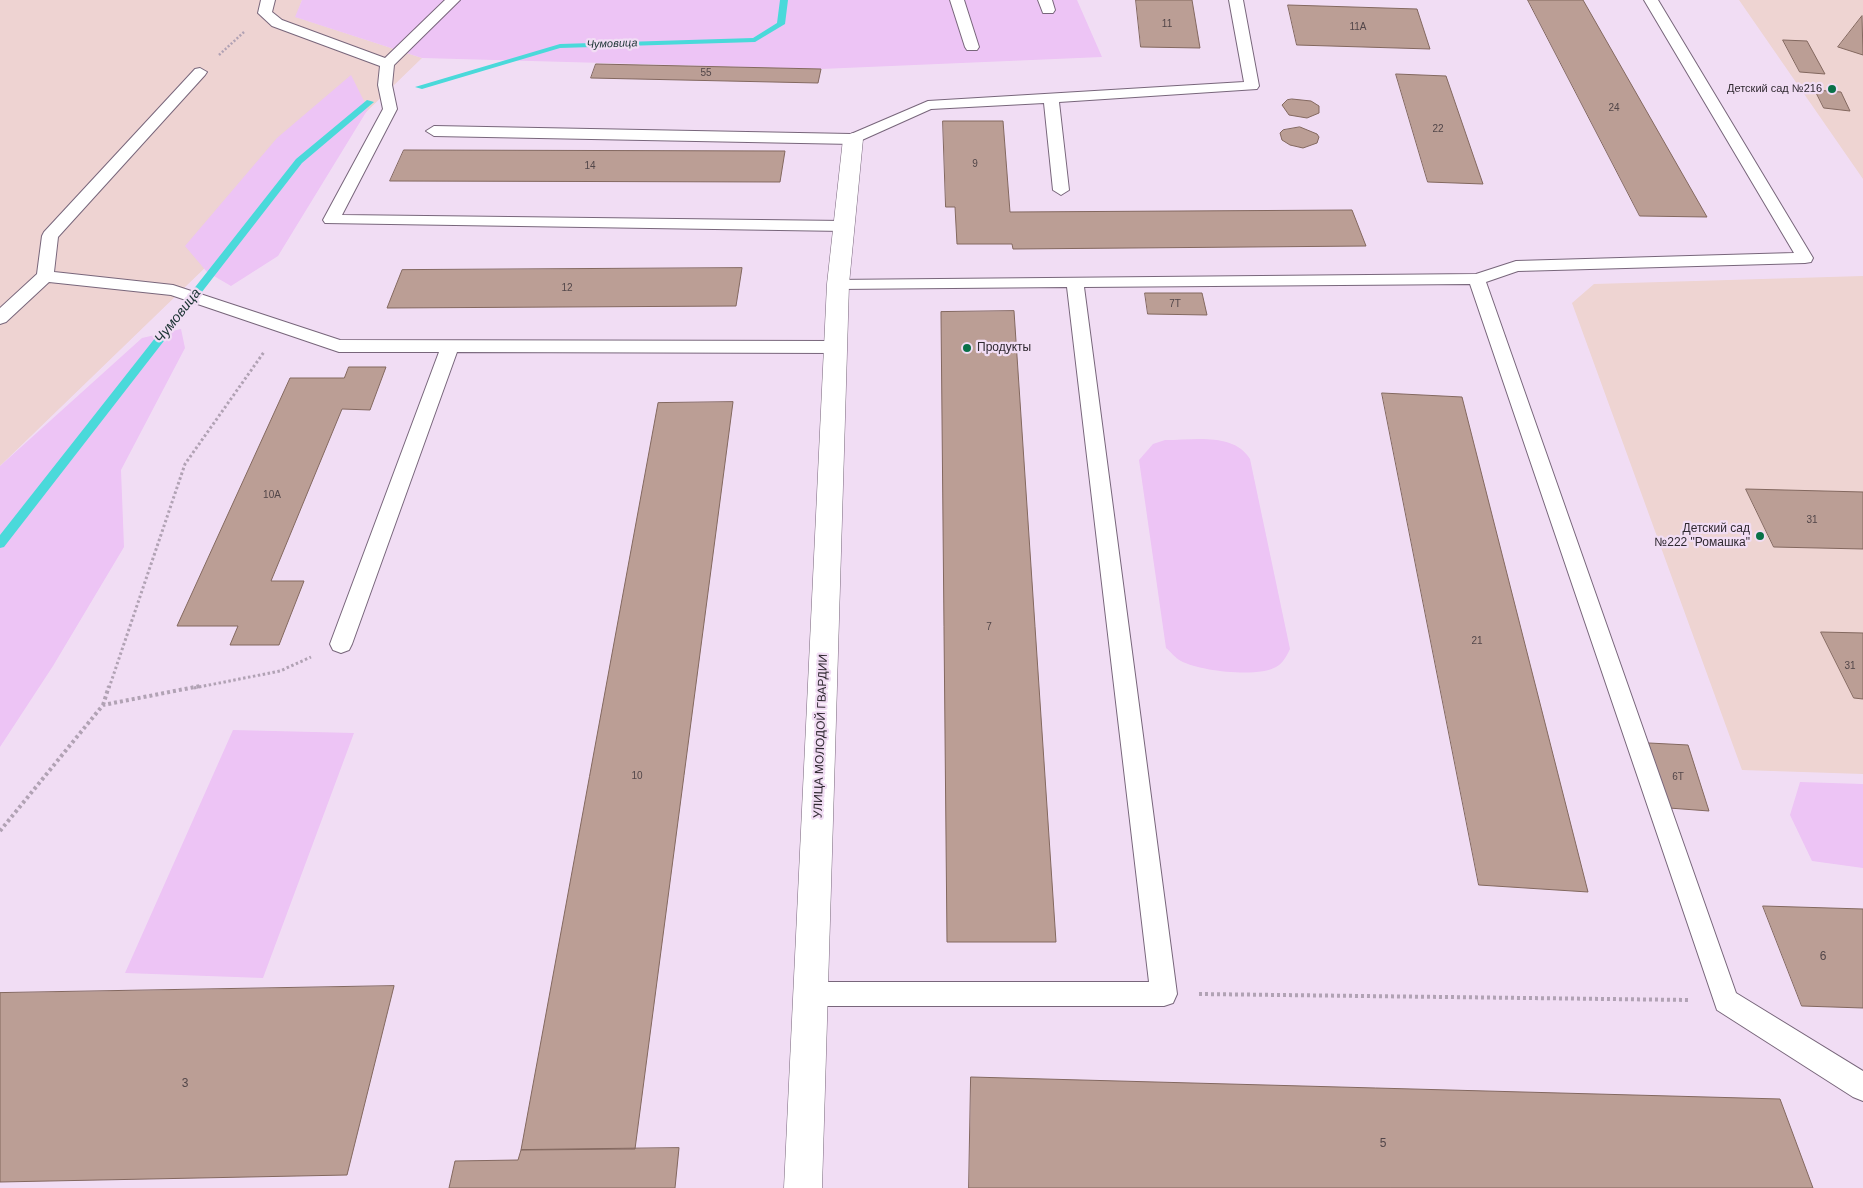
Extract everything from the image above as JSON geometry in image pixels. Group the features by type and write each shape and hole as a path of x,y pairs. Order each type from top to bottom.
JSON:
{"street":[{"name":"УЛИЦА МОЛОДОЙ ГВАРДИИ","path":"804,1188 838,284 853,139"}],"lane":[{"path":"453,0 387,64 385,85 390,109 331,220 844,226"},
{"path":"957,0 972,47"},
{"path":"434,131 853,139 928,105 1252,86 1236,0"},
{"path":"838,284 1477,279 1516,266 1805,258 1651,0"},
{"path":"267,6 276,23 387,64"},
{"path":"0,318 45,276 50,236 200,72"},
{"path":"1050,97 1060,190"},
{"path":"45,276 173,290 339,346 836,347"},
{"path":"1477,279 1726,1001 1863,1088"},
{"path":"811,994 1164,994 1075,282"},
{"path":"341,644 450,346"}],"path":[{"path":"200,72 267,6"},
{"path":"0,831 103,705 185,464 281,326"},
{"path":"103,705 280,671 341,644"},
{"path":"1164,994 1726,1001"}],"shaded area":[{"path":"0,0 302,0 296,17 422,58 0,466"},
{"path":"302,0 1077,0 1102,57 821,69 422,58 295,17"},
{"name":"Детский сад №216","path":"1739,0 1863,0 1863,179"},
{"path":"351,75 368,109 278,256 231,286 207,272 185,246 277,138"},
{"name":"Детский сад №222 \"Ромашка\"","path":"1863,276 1863,774 1742,770 1572,303 1594,284"},
{"path":"181,329 185,348 121,470 124,547 53,666 0,747 0,466 142,338"},
{"path":"1212,439 1223,441 1243,450 1250,459 1290,649 1286,657 1276,667 1243,673 1201,668 1181,661 1166,648 1139,460 1153,444 1165,440"},
{"path":"233,730 354,733 263,978 125,973"},
{"path":"1800,782 1863,784 1863,868 1812,861 1790,815"}],"building":[{"path":"1136,0 1192,0 1200,48 1141,47"},
{"path":"1528,0 1583,0 1707,217 1640,216"},
{"path":"1288,5 1417,9 1430,49 1297,45"},
{"path":"1862,16 1863,55 1838,47"},
{"path":"1783,40 1807,41 1825,74 1800,72"},
{"path":"596,64 821,69 818,83 591,78"},
{"path":"1396,74 1446,76 1483,184 1428,182"},
{"path":"1815,90 1841,92 1850,111 1824,108"},
{"path":"1287,100 1311,101 1319,106 1319,113 1307,118 1289,115 1282,105"},
{"path":"943,121 1003,121 1010,212 1352,210 1366,246 1013,249 1012,244 957,244 955,207 946,207"},
{"path":"1300,127 1317,134 1319,137 1317,143 1303,148 1290,145 1282,140 1280,133 1283,130"},
{"path":"404,150 785,151 780,182 390,181"},
{"path":"742,268 736,306 387,308 402,270"},
{"path":"1145,293 1202,293 1207,315 1148,314"},
{"path":"1014,311 1056,942 947,942 941,312"},
{"path":"349,367 386,367 370,410 342,409 271,581 304,581 279,645 230,645 238,626 177,626 290,378 344,378"},
{"path":"1382,393 1462,397 1588,892 1479,885"},
{"path":"733,402 635,1149 521,1150 658,403"},
{"path":"1746,489 1863,492 1863,549 1774,547"},
{"path":"1821,632 1863,633 1863,699 1854,698"},
{"path":"1649,743 1688,745 1709,811 1669,808"},
{"path":"1763,906 1863,909 1863,1008 1802,1006"},
{"path":"394,986 347,1175 0,1182 0,993"},
{"path":"971,1077 1780,1099 1813,1188 969,1188"},
{"path":"679,1148 675,1188 449,1188 455,1161 518,1160 521,1150"}],"waterway":[{"name":"Чумовица","path":"419,87 560,46 755,40 781,24 784,0"},
{"name":"Чумовица","path":"0,544 299,161 370,102"}],"place":[{"name":"Детский сад №216","path":"1832,89"},
{"name":"Продукты","path":"967,348"},
{"name":"Детский сад №222 \"Ромашка\"","path":"1760,536"}]}
